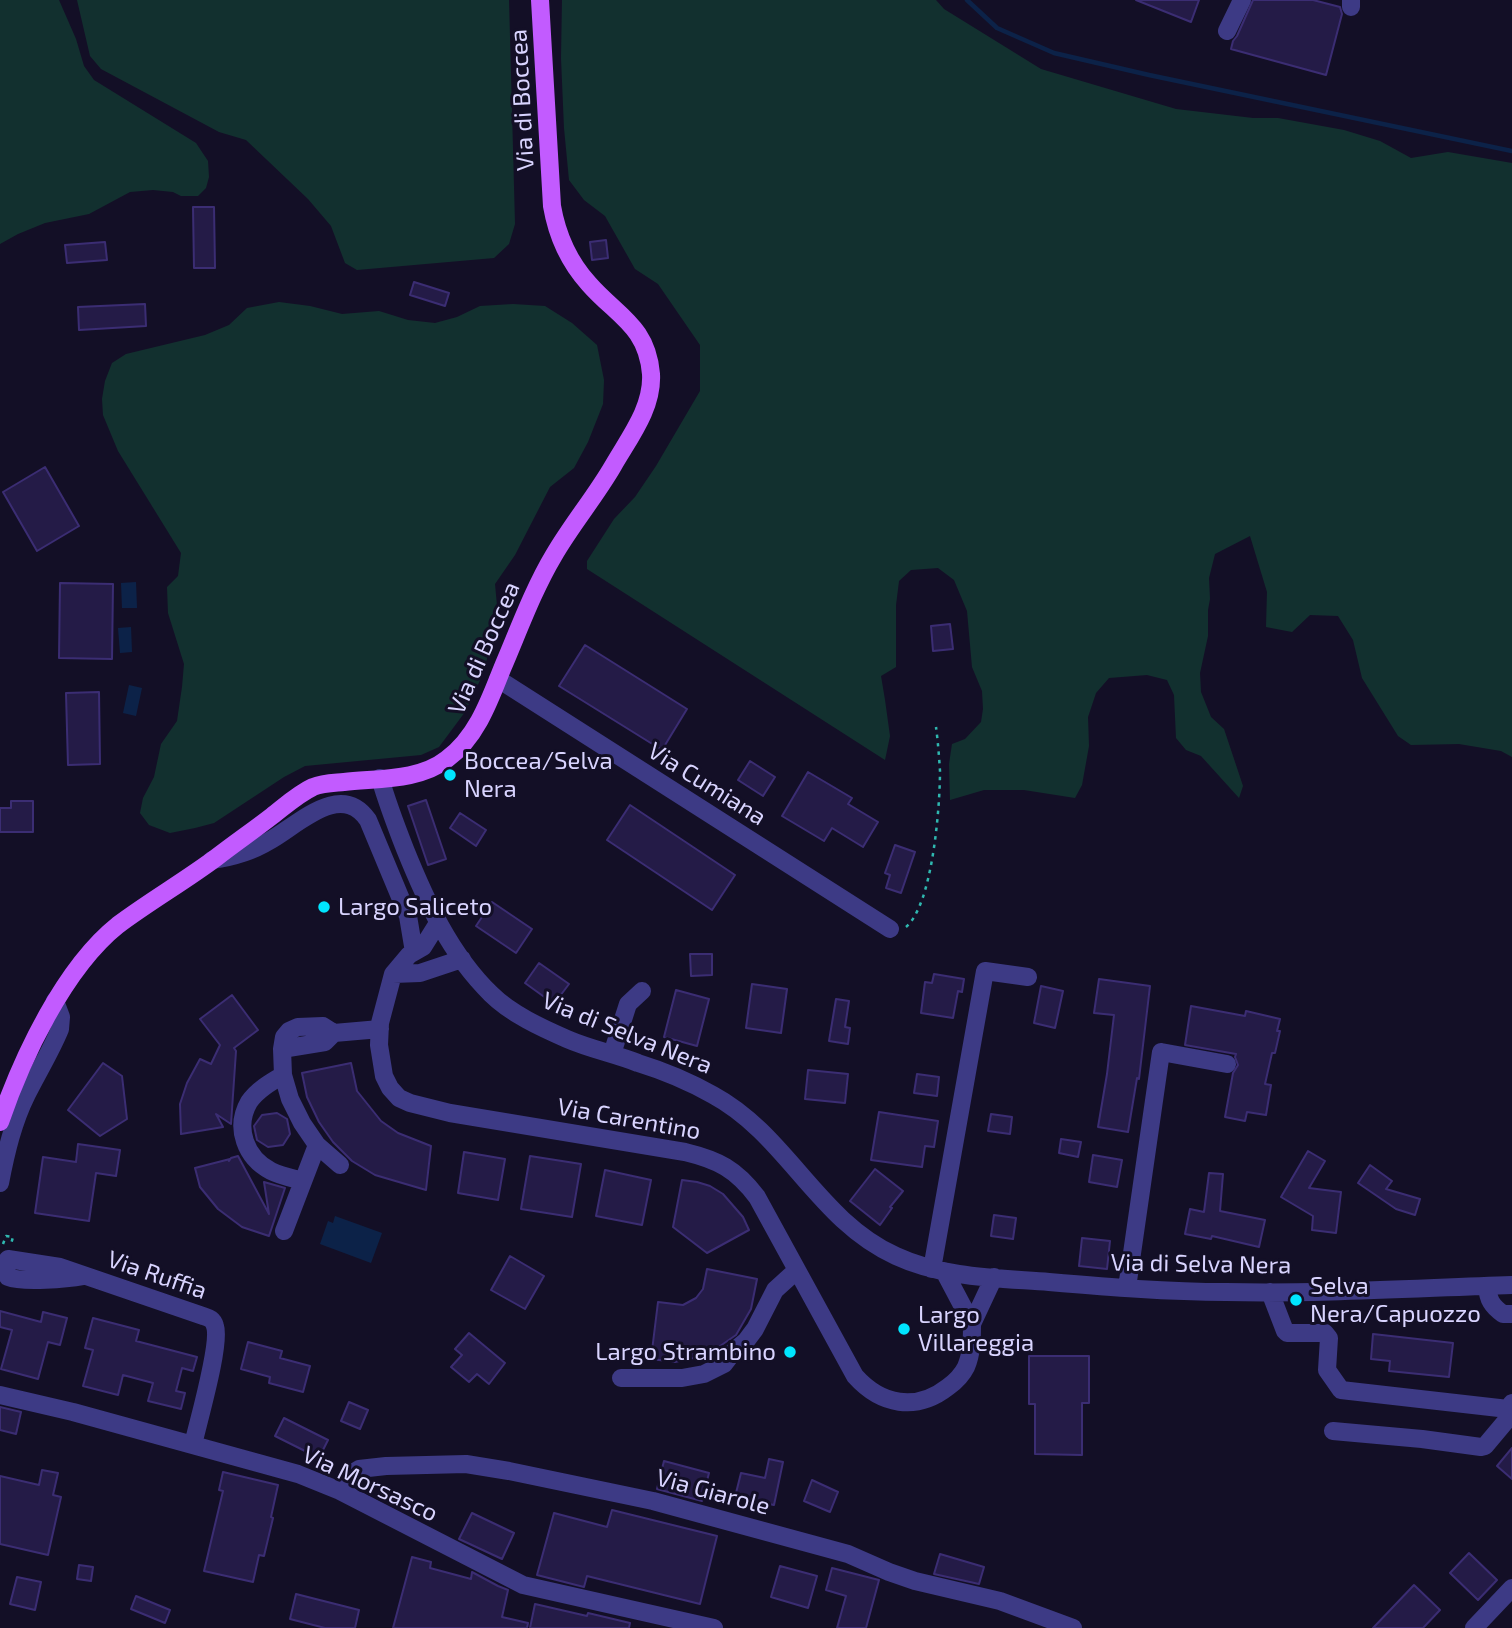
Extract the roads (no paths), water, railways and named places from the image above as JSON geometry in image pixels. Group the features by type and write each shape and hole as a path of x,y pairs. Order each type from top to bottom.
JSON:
{"main road":[{"name":"Via di Boccea","path":"0,1122 20,1071 55,1002 87,956 117,926 307,791 326,784 426,771 454,754 477,725 553,556 609,472 645,410 651,382 648,355 639,334 589,284 564,247 556,228 552,206 540,0"}],"street":[{"path":"1227,31 1242,0"},
{"name":"Via Cumiana","path":"498,679 890,929"},
{"name":"Via di Selva Nera","path":"380,778 404,847 438,923 477,979 494,997 515,1012 569,1040 640,1063 716,1096 771,1141 842,1221 866,1240 896,1256 938,1270 1127,1289 1227,1293 1509,1285"},
{"path":"212,860 245,853 320,808 336,804 356,808 368,820 408,916 414,952"},
{"name":"Via Carentino","path":"438,923 423,947 409,955 393,974 386,999 379,1045 384,1076 399,1098 450,1113 685,1152 708,1158 732,1170 757,1197 855,1376 865,1387 885,1398 907,1402 921,1401 940,1394 955,1382 970,1356 972,1324 994,1277"},
{"path":"393,974 420,973 462,959"},
{"path":"972,1324 938,1270 985,971 1028,977"},
{"path":"612,1054 628,1004 642,991"},
{"path":"0,1184 14,1125 60,1029 61,1017 55,1002"},
{"path":"340,1165 317,1144 290,1099 284,1075 284,1037 298,1027 323,1026 334,1033 380,1029"},
{"path":"1127,1289 1161,1052 1227,1065"},
{"path":"284,1075 263,1088 250,1101 243,1116 242,1129 248,1152 258,1162 279,1175 303,1181"},
{"path":"284,1231 317,1144"},
{"path":"621,1378 682,1378 704,1374 724,1364 755,1329 775,1290 797,1270"},
{"name":"Via Ruffia","path":"84,1276 203,1316 214,1323 217,1342 193,1445"},
{"path":"1509,1285 1506,1302 1512,1304"},
{"path":"1486,1286 1493,1307 1503,1314 1512,1314"},
{"path":"1270,1292 1284,1331 1328,1335 1327,1370 1341,1390 1510,1406 1506,1421 1485,1446 1481,1447 1333,1431"},
{"name":"Via Morsasco","path":"0,1395 73,1412 298,1474 340,1491 523,1586 714,1628"},
{"name":"Via Giarole","path":"340,1491 348,1476 359,1469 386,1465 466,1464 509,1471 653,1502 848,1554 915,1581 1000,1601 1073,1628"},
{"path":"1474,1628 1512,1588"}],"water":[{"path":"136,582 137,608 122,608 121,583"},
{"path":"131,627 132,652 120,653 118,628"},
{"path":"129,685 142,688 136,716 123,713"},
{"path":"335,1216 382,1233 371,1263 320,1244 328,1221 333,1223"}],"waterway":[{"path":"967,0 997,28 1054,53 1512,151"}],"place":[{"name":"Boccea/Selva Nera","path":"450,775"},
{"name":"Largo Saliceto","path":"324,907"},
{"name":"Selva Nera/Capuozzo","path":"1296,1300"},
{"name":"Largo Villareggia","path":"904,1329"},
{"name":"Largo Strambino","path":"790,1352"}]}
